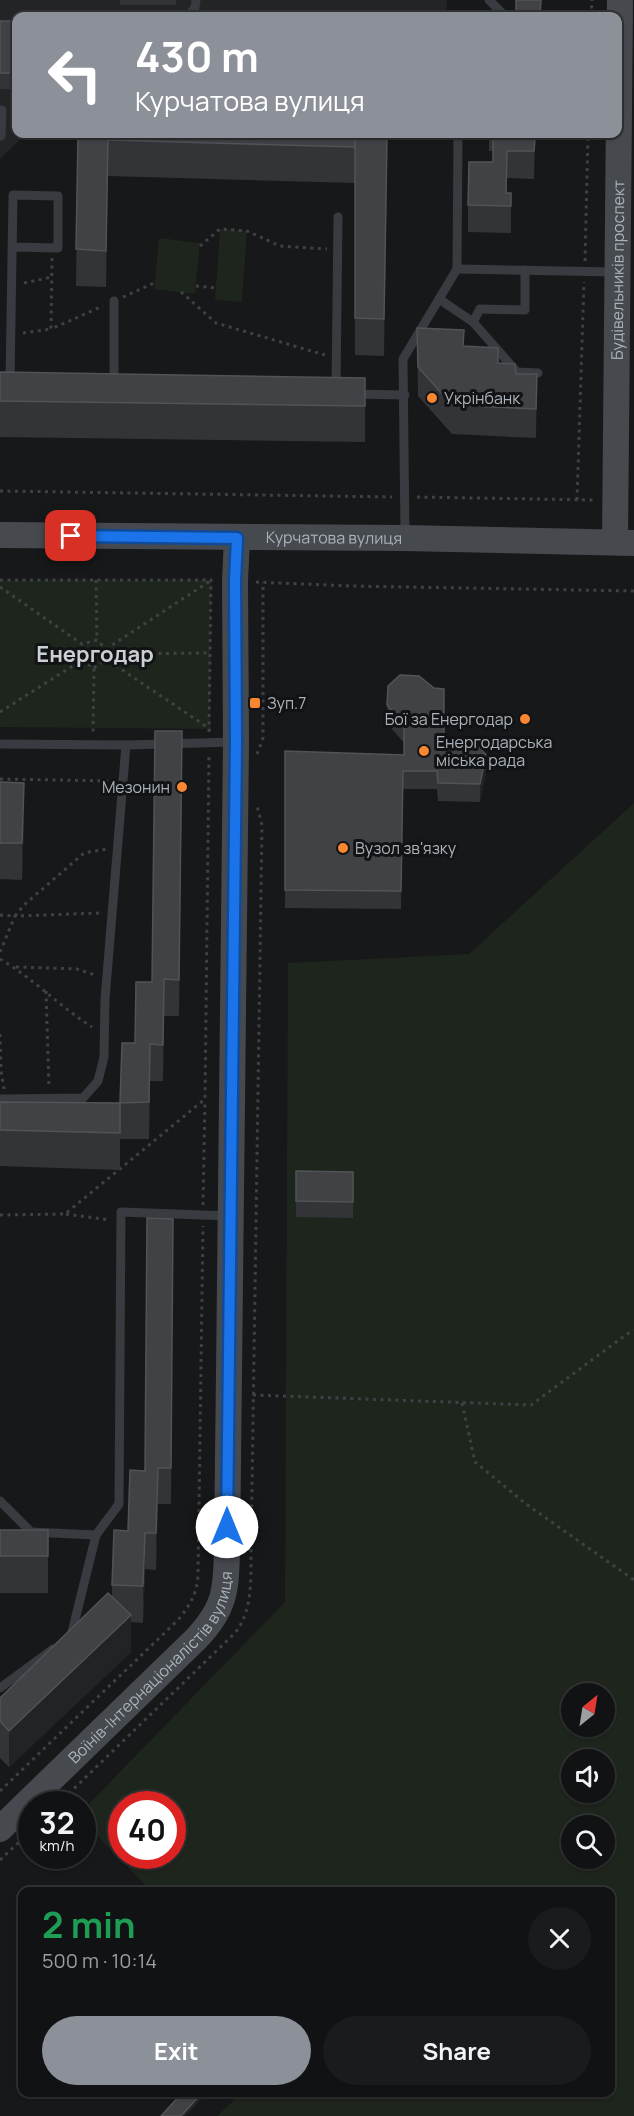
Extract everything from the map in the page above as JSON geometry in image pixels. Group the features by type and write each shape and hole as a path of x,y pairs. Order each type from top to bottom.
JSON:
{"street":[{"name":"Будівельників проспект","path":"622,138 622,181 616,272 615,500 624,542"},
{"name":"Курчатова вулиця","path":"0,535 624,542"},
{"name":"Воїнів-Інтернаціоналістів вулиця","path":"0,1829 197,1638 212,1622 224,1593 227,1559 230,1216 246,749 223,581 237,538"}],"lane":[{"path":"489,0 501,12"},
{"path":"0,110 2,110 1,136"},
{"path":"405,538 403,359 457,269 458,138"},
{"path":"12,248 58,248 58,196 13,195 12,248 12,286 11,335 5,386 21,386"},
{"path":"336,393 338,217"},
{"path":"457,269 616,272"},
{"path":"473,322 480,309 525,310 525,270"},
{"path":"439,299 473,322 517,372 538,373"},
{"path":"114,301 114,388"},
{"path":"102,388 125,389"},
{"path":"324,393 405,395"},
{"path":"0,744 209,743 246,749"},
{"path":"3,1099 83,1098 98,1081 104,1057 106,979 126,745"},
{"path":"0,1688 71,1636 96,1535 119,1504 121,1212 230,1216"},
{"path":"0,1501 31,1532 96,1535"}],"path":[{"path":"577,500 588,138"},
{"path":"200,246 220,229 247,231 280,246 338,250"},
{"path":"51,329 52,248"},
{"path":"12,286 52,278"},
{"path":"11,335 51,329 154,283"},
{"path":"196,286 216,288"},
{"path":"181,292 216,323 337,359"},
{"path":"0,491 615,500"},
{"path":"0,580 223,581 634,591"},
{"path":"96,580 97,640 106,648 106,659"},
{"path":"106,648 223,581"},
{"path":"0,1791 178,1620 189,1607 195,1594 198,1575 210,653 223,581"},
{"path":"246,749 263,738 263,582"},
{"path":"0,587 82,644 97,640"},
{"path":"82,644 82,660"},
{"path":"106,654 210,653"},
{"path":"106,659 210,729"},
{"path":"94,668 106,659"},
{"path":"82,660 94,668"},
{"path":"0,712 82,660"},
{"path":"92,745 95,702 94,668"},
{"path":"0,779 87,779 123,782"},
{"path":"256,805 262,825 261,902"},
{"path":"0,952 15,916 24,905 84,853 117,848"},
{"path":"0,915 112,912"},
{"path":"0,958 46,991 78,1019 104,1035"},
{"path":"14,967 77,969 106,979"},
{"path":"46,991 49,1099"},
{"path":"0,1034 3,1099"},
{"path":"65,1214 205,1099"},
{"path":"0,1215 65,1214 121,1221"},
{"path":"253,1395 531,1405 634,1331"},
{"path":"462,1403 475,1462 526,1504 634,1580"},
{"path":"0,1860 18,1843"}],"shaded area":[{"path":"0,0 447,0 446,12 12,12 12,138 22,138 0,159"},
{"path":"220,229 247,231 242,302 215,300"},
{"path":"159,238 200,243 195,294 154,289"},
{"path":"0,580 211,580 210,729 0,727"},
{"path":"634,803 634,2116 217,2116 238,2097 615,2097 615,1887 147,1887 130,1869 186,1869 186,1791 108,1791 108,1847 96,1834 96,1797 285,1602 288,963 469,954"}],"building":[{"path":"516,0 541,0 540,12 516,12"},
{"path":"0,21 12,21 12,73 0,73"},
{"path":"78,138 108,138 106,251 76,249"},
{"path":"108,138 355,138 355,147 108,140"},
{"path":"355,138 387,138 384,319 355,318"},
{"path":"493,138 535,139 534,151 507,151 506,193 511,193 511,206 468,205 469,162 493,162"},
{"path":"417,328 464,330 463,346 498,348 498,363 515,364 516,374 537,374 536,409 452,405 418,367"},
{"path":"0,372 365,378 365,406 0,401"},
{"name":"Вузол зв'язку","path":"400,675 419,676 434,688 444,689 444,742 474,741 486,755 480,784 438,783 437,771 403,771 401,891 285,890 285,751 404,755 404,726 387,705 388,686"},
{"path":"155,731 182,731 179,980 164,979 163,1045 150,1044 149,1102 120,1103 122,1043 135,1043 136,982 152,982"},
{"path":"0,782 24,783 22,843 0,843"},
{"path":"0,1102 120,1103 120,1133 0,1130"},
{"path":"296,1171 353,1172 353,1202 296,1201"},
{"path":"147,1218 173,1219 171,1468 158,1468 156,1533 145,1533 143,1586 112,1585 114,1530 128,1531 130,1470 145,1471"},
{"path":"0,1530 48,1530 48,1556 0,1556"},
{"path":"108,1593 131,1615 9,1731 0,1721 0,1698"},
{"path":"178,2097 198,2097 181,2116 161,2116"}],"place":[{"name":"Укрінбанк","path":"432,398"},
{"name":"Зуп.7","path":"255,703"},
{"name":"Бої за Енергодар","path":"525,719"},
{"name":"Енергодарська міська рада","path":"424,751"},
{"name":"Мезонин","path":"182,787"},
{"name":"Вузол зв'язку","path":"343,848"}],"district":[{"name":"Енергодар","path":"95,654"}],"route":[{"path":"71,536 237,538 227,1527"}]}
